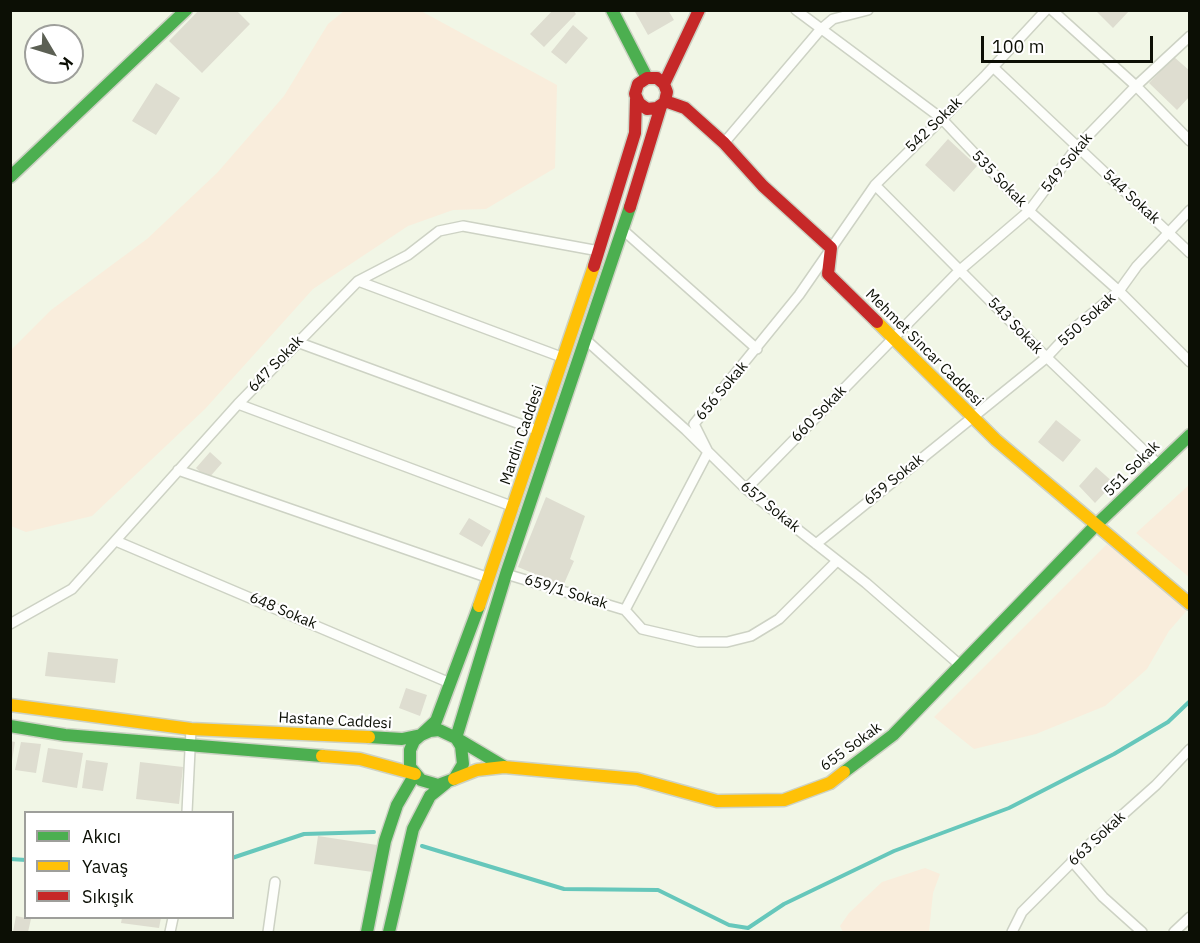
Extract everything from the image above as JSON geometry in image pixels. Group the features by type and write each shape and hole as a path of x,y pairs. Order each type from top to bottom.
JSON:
{"street":[{"path":"10,177 186,10"},
{"path":"612,10 647,78 657,78 664,84 667,92 663,104"},
{"path":"664,84 699,10"},
{"name":"535 Sokak","path":"796,10 940,118 1029,211 1119,291 1190,362"},
{"path":"724,143 820,30 833,19 868,10"},
{"name":"542 Sokak","path":"831,248 875,185 993,67 1046,10"},
{"path":"1052,10 1136,86 1190,141"},
{"name":"549 Sokak","path":"893,339 960,270 1029,211 1077,147 1136,86 1190,36"},
{"name":"544 Sokak","path":"993,67 1190,253"},
{"name":"Mardin Caddesi","path":"421,735 436,721 489,578 564,358 635,133 638,84 647,78"},
{"path":"636,99 647,109 663,104 686,108 724,143 762,186 831,248"},
{"name":"Mardin Caddesi","path":"388,933 413,829 430,796 460,772 464,755 456,738 506,574 623,230 663,104"},
{"name":"543 Sokak","path":"875,185 1046,358 1158,464"},
{"name":"550 Sokak","path":"973,417 1046,358 1072,330 1119,291 1137,266 1190,210"},
{"name":"647 Sokak","path":"10,624 72,589 238,404 358,281 408,255 439,231 463,226 599,251"},
{"path":"623,230 757,349"},
{"name":"Mehmet Sincar Caddesi","path":"831,248 828,274 893,339 973,417 1187,602"},
{"name":"656 Sokak","path":"708,452 694,424 757,349 831,248"},
{"path":"358,281 564,358"},
{"name":"660 Sokak","path":"746,489 893,339"},
{"name":"657 Sokak","path":"586,340 746,489 837,561 960,665"},
{"path":"297,342 539,431"},
{"path":"238,404 513,507"},
{"name":"659 Sokak","path":"816,544 973,417"},
{"name":"551 Sokak","path":"1096,525 1190,435"},
{"path":"625,610 708,452"},
{"path":"178,470 489,578"},
{"name":"655 Sokak","path":"450,781 477,770 504,767 637,779 717,801 784,800 830,783 884,742 1096,525"},
{"name":"648 Sokak","path":"116,541 450,683"},
{"name":"659/1 Sokak","path":"506,574 625,610 642,629 698,642 727,642 751,636 779,619 837,561"},
{"name":"Hastane Caddesi","path":"10,705 190,729 402,739 421,735"},
{"path":"87,736 89,717"},
{"path":"10,726 190,747 360,759 415,774"},
{"path":"187,811 190,729"},
{"path":"450,781 429,784 415,774 410,767 410,750 421,735 439,730 456,738"},
{"name":"655 Sokak","path":"456,738 504,767"},
{"name":"663 Sokak","path":"1012,933 1022,912 1072,861 1156,785 1190,749"},
{"path":"367,933 385,842 398,805 415,774"},
{"path":"1072,861 1103,897 1142,933"},
{"path":"268,933 275,882"},
{"path":"1174,933 1190,917"}],"shaded area":[{"path":"344,11 421,11 557,85 555,168 486,209 453,210 408,226 313,289 205,409 92,516 26,532 11,526 11,350 51,310 147,239 217,173 284,96 328,24"},
{"path":"1189,485 1189,577 1136,533"},
{"path":"1107,544 1189,608 1169,631 1147,669 1105,706 1036,734 974,749 934,717"},
{"path":"925,868 940,874 933,893 929,932 843,932 840,926 849,913 882,882"}],"building":[{"path":"199,10 236,10 250,24 202,73 169,41"},
{"path":"553,10 573,10 576,14 544,47 530,34"},
{"path":"634,10 668,10 674,20 648,35"},
{"path":"1095,10 1130,10 1113,28"},
{"path":"573,25 588,38 566,64 551,52"},
{"path":"1174,57 1190,71 1190,96 1177,110 1149,83"},
{"path":"156,83 180,98 156,135 132,121"},
{"path":"948,139 977,166 954,192 925,165"},
{"path":"1056,420 1081,440 1063,462 1038,442"},
{"path":"210,452 222,463 208,479 196,468"},
{"path":"1096,467 1114,483 1095,503 1079,486"},
{"path":"546,497 585,516 570,559 574,561 563,586 518,567"},
{"path":"469,518 491,531 482,547 459,534"},
{"path":"48,652 118,659 115,683 45,676"},
{"path":"406,688 427,695 420,716 399,708"},
{"path":"10,741 15,742 12,761 10,761"},
{"path":"21,742 41,744 36,773 15,770"},
{"path":"48,748 83,753 77,788 42,782"},
{"path":"86,760 108,763 103,791 82,788"},
{"path":"140,762 183,767 179,804 136,799"},
{"path":"318,836 377,845 373,872 314,864"},
{"path":"16,916 31,919 28,932 13,932"},
{"path":"122,919 161,919 159,928 121,923"}],"waterway":[{"path":"422,846 564,889 658,890 729,925 748,928 784,904 894,851 1009,808 1114,754 1168,722 1190,701"},
{"path":"234,857 304,834 374,832"},
{"path":"10,859 24,860"}],"traffic: fast":[{"path":"10,177 186,10"},
{"path":"612,10 647,78"},
{"path":"503,766 456,738 506,574 630,207"},
{"path":"844,772 893,735 1096,525 1190,435"},
{"path":"369,737 402,739 421,735 430,731 439,730 456,738 461,746 463,764 454,779 438,785 421,780 410,767 410,750 414,741 421,735 436,721 479,606"},
{"path":"10,726 65,735 322,756"},
{"path":"367,932 385,841 397,805 415,774"},
{"path":"389,932 413,829 430,796 446,783"}],"traffic: slow":[{"path":"479,606 594,266"},
{"path":"877,322 996,440 1190,604"},
{"path":"10,705 191,729 369,737"},
{"path":"322,756 360,759 415,774"},
{"path":"454,779 477,770 504,767 637,779 717,801 784,800 830,783 844,772"}],"traffic: jam":[{"path":"665,101 667,92 664,84 699,10"},
{"path":"664,84 657,78 647,78 638,84 635,94 639,103 647,109 657,108 664,103"},
{"path":"594,266 635,133 636,99"},
{"path":"665,101 685,108 724,143 763,186 831,248 828,274 877,322"},
{"path":"630,207 661,106"}]}
